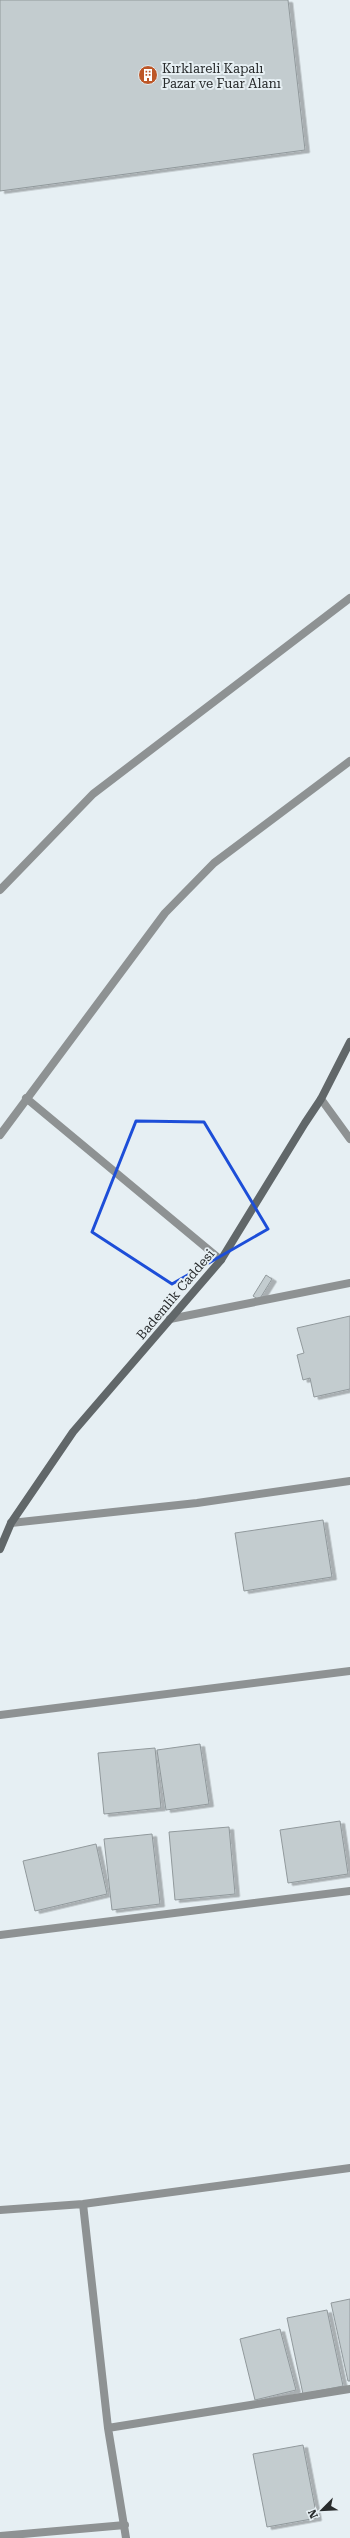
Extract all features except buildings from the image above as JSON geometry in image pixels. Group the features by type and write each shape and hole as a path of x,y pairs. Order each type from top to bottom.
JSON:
{"street":[{"path":"0,890 93,794 350,598"},
{"path":"0,1135 26,1098 171,907 214,863 350,761"},
{"name":"Bademlik Caddesi","path":"0,1549 11,1523 73,1432 221,1260 305,1123 322,1099 350,1045"},
{"path":"26,1098 221,1260"},
{"path":"322,1099 350,1139"},
{"path":"170,1319 350,1283"},
{"path":"11,1523 197,1503 350,1481"},
{"path":"0,1715 350,1671"},
{"path":"0,1935 350,1891"},
{"path":"0,2210 83,2204 350,2168"},
{"path":"83,2204 108,2428 125,2524 126,2538"},
{"path":"108,2428 350,2389"},
{"path":"0,2536 125,2524"}],"highlighted area":[{"path":"136,1121 204,1122 268,1229 172,1284 92,1232"}],"place":[{"name":"Kırklareli Kapalı Pazar ve Fuar Alanı","path":"148,75"}]}
